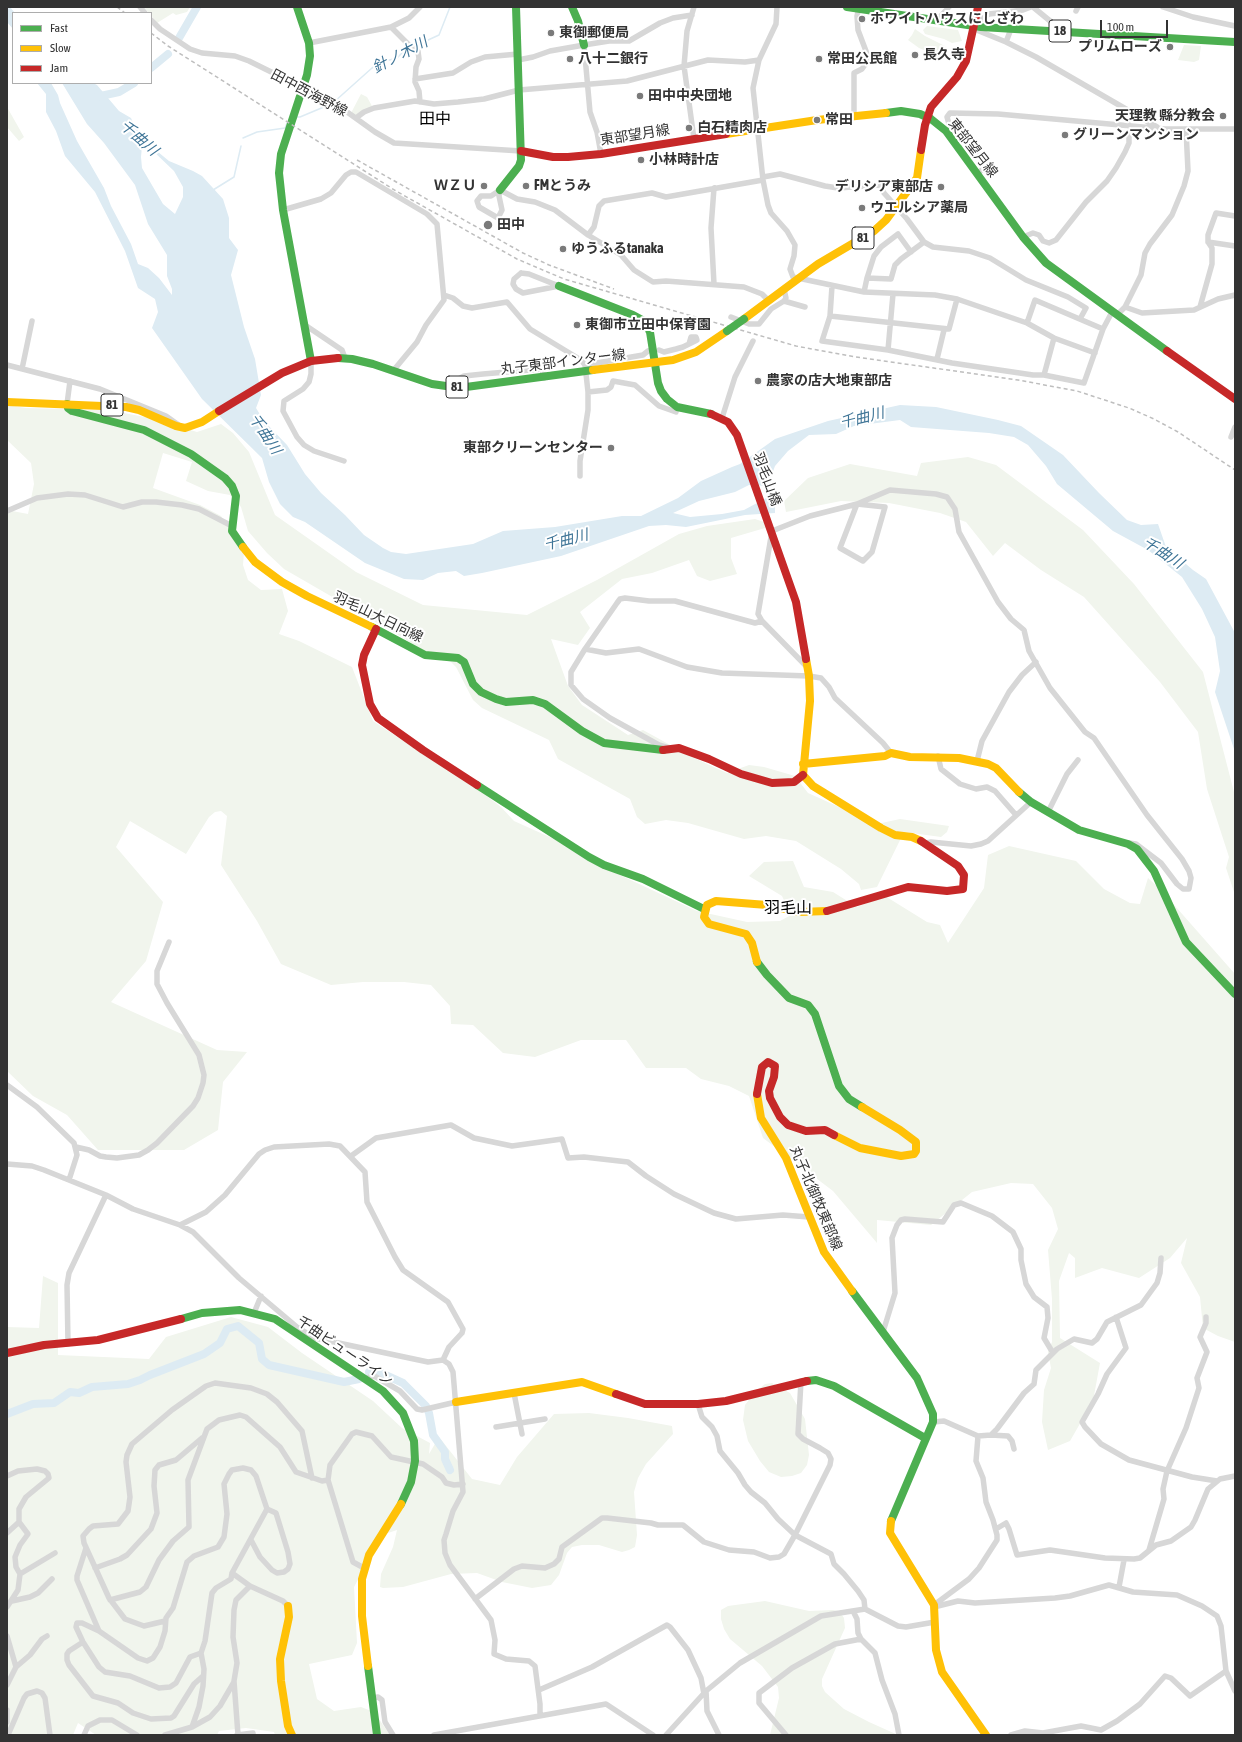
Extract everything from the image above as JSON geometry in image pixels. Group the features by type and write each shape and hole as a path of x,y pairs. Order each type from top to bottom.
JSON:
{"main road":[{"path":"297,7 309,43 310,56 307,75 279,162 279,184 311,361"},
{"path":"500,190 520,166 521,151 516,7"},
{"path":"572,7 578,21 584,45"},
{"name":"18","path":"848,7 937,20 976,28 1235,42"},
{"name":"81","path":"976,28 978,7"},
{"name":"丸子東部インター線","path":"181,427 195,426 292,368 311,361 331,358 345,358 373,364 427,382 446,386 466,387 544,378 586,368 655,364 696,352 727,332 824,260 874,231 886,220 917,178 927,117 935,100 954,81 962,68 976,28"},
{"name":"東部望月線","path":"521,151 554,157 601,154 758,128 854,115 901,111 916,113 927,117 946,131 1023,236 1046,262 1115,314 1235,399"},
{"path":"559,286 633,315 644,321 649,329 659,387 671,402 686,410 712,414 722,418"},
{"name":"81","path":"7,402 126,407 139,410 181,427"},
{"path":"67,404 68,408 72,412 144,430 191,454 225,478 232,486 236,496 232,526"},
{"name":"羽毛山橋","path":"722,418 733,428 741,445 772,531"},
{"name":"羽毛山大日向線","path":"232,526 235,536 256,562 282,582 425,655 458,658 464,662 473,684 481,692 496,699 506,702 533,700 545,704 562,715 582,732 604,743 652,750 680,748 741,774 772,783 794,782 803,775"},
{"path":"376,630 364,655 362,665 370,704 378,718 423,750 589,857 604,865 643,879 704,909 710,902 723,901 767,905 799,912 814,913 826,911 897,889 919,888 954,891 963,889 965,881 964,875 958,866 926,843 912,836 895,835 881,828 813,786 803,775 810,701 808,672 796,602 772,531"},
{"path":"803,764 884,756 891,753 910,757 938,756 976,761 996,768 1019,792 1048,812 1079,830 1128,844 1137,850 1147,860 1154,871 1186,942 1235,994"},
{"name":"丸子北御牧東部線","path":"704,909 704,917 709,924 746,934 752,943 757,962 767,975 789,998 808,1005 815,1014 836,1078 849,1098 900,1130 916,1142 916,1151 914,1154 901,1156 860,1148 825,1130 806,1131 788,1124 780,1117 770,1098 769,1091 774,1077 774,1066 771,1063 765,1063 762,1067 757,1094 759,1112 764,1124 786,1158 828,1261 903,1358 923,1389 933,1414 933,1422"},
{"name":"千曲ビューライン","path":"7,1353 31,1347 98,1340 134,1332 202,1313 233,1310 254,1313 275,1319 392,1398 403,1413 414,1441 416,1461 411,1482 405,1497 369,1556 364,1568 361,1586 362,1616 377,1735"},
{"path":"456,1402 582,1382 645,1404 698,1404 726,1401 801,1381 816,1380 834,1386 925,1438"},
{"path":"933,1422 891,1522 890,1529 892,1538 934,1606 936,1650 942,1672 986,1735"},
{"path":"288,1606 289,1617 280,1659 281,1681 287,1720 292,1735"}],"street":[{"path":"309,43 391,27 409,18 420,7"},
{"path":"694,7 687,31 684,66 694,139"},
{"path":"777,7 776,24 759,60 753,88 763,179 771,213 787,231 795,245 790,271 793,277 864,292 935,295 957,299 1027,323 1054,338 1095,353"},
{"path":"937,20 949,7"},
{"path":"982,19 989,14 1024,10 1032,7 1056,24 1067,26"},
{"path":"1162,7 1193,17 1235,26"},
{"path":"854,115 854,73 865,67 869,59 858,30 857,16 859,8"},
{"path":"415,79 453,73 471,62 485,57 533,58 550,51 609,41 629,41 660,23 673,18 692,15"},
{"name":"田中西海野線","path":"152,21 160,30 190,49 202,53 235,56 336,104 375,132 394,143 521,151"},
{"path":"391,27 410,46 415,47 418,51 419,59 416,67 415,79 420,102"},
{"path":"976,28 1078,80 1159,128"},
{"path":"1006,42 1011,29"},
{"path":"584,45 590,112 597,132 601,154"},
{"path":"356,118 364,112 374,108 420,102 434,104 458,102 484,99 519,90 627,81 708,60 745,62 759,60"},
{"path":"978,173 986,166 986,159 960,137 949,124 948,115 950,113 998,114 1159,128 1235,129"},
{"path":"1023,236 1033,233 1038,235 1043,241 1049,243 1056,240 1086,202 1107,181 1116,168 1126,152 1129,142 1129,126"},
{"path":"832,286 830,316 822,341 888,350 1033,375 1044,375 1084,383 1103,328 1115,314 1125,307 1141,275 1148,248 1172,215 1184,186 1188,171 1186,129"},
{"path":"283,210 321,199 331,193 340,181 351,172 360,173 427,214 437,224 444,300 426,325 417,342 393,371"},
{"path":"588,235 594,227 598,206 604,201 652,193 666,197 763,179 780,174 838,188 880,185 884,193 897,207 924,242 933,247 969,251 990,258 1026,280 1068,296 1086,308 1080,319"},
{"path":"714,188 711,228 714,284"},
{"path":"500,190 499,196 502,210 498,218 479,207 478,201 481,196 491,196 500,190"},
{"path":"500,190 517,199 548,206 588,235 621,256 634,270 653,282 666,281 744,287 762,294 769,301"},
{"path":"1200,307 1212,264 1212,248 1208,242 1208,235 1216,213 1235,216"},
{"path":"864,292 867,278 877,251 898,234 911,252"},
{"path":"867,278 891,279 895,265 924,242"},
{"path":"1208,242 1235,246"},
{"path":"547,284 523,293 516,289 513,284 514,279 521,273 529,274 547,284 559,286"},
{"path":"731,317 749,324 759,324 771,309 784,301 786,298 784,289"},
{"path":"888,350 892,294"},
{"path":"444,295 453,298 463,306 472,308 507,302 530,329 581,360 586,368 588,410 580,461 580,476"},
{"path":"1125,307 1142,313 1194,310 1218,299 1235,295"},
{"path":"830,316 944,330 949,329 957,299"},
{"path":"1027,323 1035,300 1103,328"},
{"path":"784,301 805,307"},
{"path":"22,369 32,321"},
{"path":"305,325 342,350 345,358"},
{"path":"937,359 944,330"},
{"path":"1044,375 1054,338"},
{"path":"722,418 735,377 754,341"},
{"path":"659,350 664,352 670,351 689,344"},
{"path":"586,368 643,355 648,351"},
{"path":"311,361 311,374 309,382 303,389 284,401 283,411 297,437 304,445 314,451 344,462"},
{"path":"7,365 100,389 159,413 174,421 181,427"},
{"path":"446,386 464,376 542,369 544,378"},
{"path":"483,374 484,386"},
{"path":"464,376 466,387"},
{"path":"67,404 70,381"},
{"path":"588,392 607,390 611,387 613,381 631,384 641,388 659,406 676,412"},
{"path":"1231,438 1235,427"},
{"path":"891,753 883,743 835,698 829,687 821,678 808,672 762,621 758,610 772,542 772,531 810,516 857,504 890,490 936,494 947,497 955,509 959,532 998,602 1011,620 1024,630 1030,650 1050,688 1085,732 1094,738 1121,774 1147,815 1182,859 1191,878 1188,889 1184,889 1177,884 1161,864 1136,844 1131,842 1128,844"},
{"path":"7,511 37,498 68,494 86,495 123,507 142,502 182,505 199,510 232,526"},
{"path":"857,504 885,507 872,552 863,561 840,548 857,504"},
{"path":"670,748 660,745 610,718 582,699 571,685 571,672 617,603 625,598 649,601 676,601 755,623 762,621"},
{"path":"585,649 606,653 639,649 687,668 722,673 808,672"},
{"path":"976,761 982,741 1009,692 1022,675 1036,662"},
{"path":"938,756 941,769 960,784 976,789 987,787 995,791 1016,815"},
{"path":"1048,812 1067,774 1078,760"},
{"path":"926,843 930,842 971,846 981,844 988,841 1032,802"},
{"path":"76,1148 89,1150 95,1154 106,1157 117,1158 139,1155 157,1143 193,1106 198,1098 203,1084 204,1075 199,1055 157,984 157,970 169,942"},
{"path":"7,1085 37,1106 66,1134 76,1148 77,1155 70,1180"},
{"path":"351,1156 376,1138 451,1125 474,1138 512,1146 562,1139 568,1158 584,1157 628,1162 646,1176 674,1194 714,1213 736,1219 783,1215 809,1217"},
{"path":"180,1225 206,1212 225,1195 259,1154 265,1150 274,1147 329,1144 340,1146 365,1172 367,1202 394,1257 404,1270 448,1302 463,1329 462,1333 449,1347 443,1360"},
{"path":"7,1164 32,1166 106,1195 133,1209 180,1225 193,1232 228,1268 297,1327 315,1338 428,1362 443,1360 448,1364 453,1372 463,1492 453,1511 444,1540 446,1559 491,1620 495,1640 494,1654 506,1659 532,1663 536,1669 540,1715"},
{"path":"68,1344 67,1285 69,1273 106,1195"},
{"path":"883,1332 895,1293 892,1238 897,1226 901,1220 905,1219 943,1222 954,1205 961,1203 992,1216 1013,1232 1021,1249 1021,1260 1026,1284 1034,1297 1046,1307 1048,1313 1044,1338 1053,1353"},
{"path":"991,1435 1024,1393 1034,1384 1036,1370 1053,1353 1074,1340 1092,1343 1097,1339 1107,1322 1138,1307 1153,1290 1159,1277 1161,1258"},
{"path":"254,1313 261,1296"},
{"path":"1149,1550 1164,1499 1163,1489 1168,1471 1186,1428 1199,1388 1197,1378 1207,1352 1200,1337 1206,1322 1206,1317"},
{"path":"1116,1318 1126,1348 1107,1374 1082,1422 1088,1432 1101,1444 1116,1454 1129,1460 1192,1477 1217,1481 1235,1476"},
{"path":"365,1379 372,1376 376,1377 400,1391 417,1409 425,1410 456,1402"},
{"path":"475,1599 514,1569 522,1566 545,1568 554,1564 559,1559 562,1547 602,1518 638,1521 664,1526 683,1525 704,1542 729,1550 754,1552 770,1558 778,1557 784,1554 830,1465 831,1459 828,1453 803,1439 798,1434 801,1381"},
{"path":"165,1621 144,1626 125,1619 110,1600 86,1548 83,1536 89,1528 93,1526 118,1524 128,1511 130,1498 126,1462 132,1444 172,1410 206,1386 215,1383 251,1388 267,1394 278,1402 302,1431 312,1478"},
{"path":"514,1393 522,1434"},
{"path":"698,1404 702,1417 712,1427 717,1436 720,1451 738,1473 745,1485 765,1503 778,1519 795,1535 831,1554 834,1564 864,1600 865,1609"},
{"path":"110,1600 140,1592 146,1587 159,1560 173,1541 189,1527 190,1521 187,1484 202,1438 207,1429 219,1420 240,1415 246,1417 280,1447 296,1472 322,1481 328,1480"},
{"path":"496,1427 545,1419"},
{"path":"933,1422 944,1421 978,1436 1008,1436 1012,1441 1014,1449"},
{"path":"364,1568 353,1562 328,1480 330,1465 344,1443 352,1434 356,1432 372,1436 391,1457 416,1461 442,1476 446,1483 454,1485 463,1484"},
{"path":"934,1606 969,1579 979,1568 997,1540 996,1529 986,1502 983,1478 976,1461 978,1436"},
{"path":"95,1568 127,1555 150,1529 156,1513 154,1486 155,1470 159,1466 176,1460 202,1438"},
{"path":"192,1727 202,1693 204,1669 201,1653 205,1641 212,1593 216,1588 231,1579 232,1573 267,1509 256,1476 251,1470 243,1468 232,1470 224,1484 227,1514 222,1543 218,1547 194,1556 187,1562 173,1608 165,1621 165,1631 160,1647 153,1658 149,1661 138,1658 99,1631 82,1623 77,1623 76,1627 95,1664 105,1672 130,1676 159,1688 170,1687 176,1683 190,1657 201,1653"},
{"path":"7,1476 18,1471 36,1469 45,1471 49,1478 26,1496 20,1505 19,1522 28,1534 20,1545 15,1557 16,1567 20,1574 18,1590 7,1607"},
{"path":"996,1529 1006,1523 1010,1529 1017,1555 1050,1550 1124,1560 1140,1558 1156,1545 1171,1541 1190,1527 1195,1520 1208,1489 1217,1481"},
{"path":"251,1540 260,1557 272,1570 277,1573 284,1572 288,1569 290,1564 288,1552 276,1513 267,1509"},
{"path":"7,1533 19,1522"},
{"path":"86,1548 77,1576 99,1631"},
{"path":"20,1574 55,1553"},
{"path":"1119,1587 1124,1560"},
{"path":"232,1573 250,1586 283,1601 288,1606"},
{"path":"12,1601 30,1597 38,1593 52,1579"},
{"path":"250,1586 236,1600 233,1637 237,1663 234,1682 237,1735 253,1733 253,1735"},
{"path":"934,1606 958,1601 975,1603 1000,1600 1054,1598 1070,1596 1103,1586 1119,1587 1133,1592 1176,1595 1212,1612 1217,1616 1221,1626 1226,1671 1235,1691"},
{"path":"666,1735 705,1692 740,1662 821,1616 865,1609 898,1626 906,1627 935,1622"},
{"path":"853,1611 857,1620 858,1633 861,1639 873,1649 875,1653 895,1714 899,1735"},
{"path":"539,1690 592,1667 667,1625 685,1645 701,1678 705,1692 707,1711 719,1735"},
{"path":"7,1636 16,1666"},
{"path":"7,1685 16,1666 30,1655 42,1639 47,1636"},
{"path":"786,1735 759,1703 759,1693 792,1668 835,1644 861,1639"},
{"path":"84,1642 69,1651 67,1654 69,1666 93,1696 115,1702 133,1713 147,1718 159,1719 174,1716 194,1684 203,1676"},
{"path":"1010,1735 1025,1731 1043,1733 1081,1726 1101,1730 1117,1721 1140,1704 1165,1676 1171,1678 1190,1696 1226,1671"},
{"path":"165,1735 192,1727 210,1717 220,1706 234,1682"},
{"path":"8,1735 24,1698 27,1694 37,1691 42,1693 45,1698 50,1735"},
{"path":"373,1698 382,1700 385,1722 393,1735"},
{"path":"434,1735 606,1704 653,1735"},
{"path":"7,1710 7,1722"},
{"path":"84,1735 88,1726 100,1720 112,1720 137,1735"}],"shaded area":[{"path":"144,7 190,7 187,12 176,15 173,13 157,23 152,16 152,12 148,12"},
{"path":"927,26 958,30 962,41 952,43 944,39 925,34 923,30"},
{"path":"915,29 945,46 947,56 934,54 919,48 908,40"},
{"path":"1184,45 1201,46 1199,60 1194,62 1178,60"},
{"path":"361,94 367,97 372,106 357,117 351,113"},
{"path":"7,107 24,137 19,141 7,127"},
{"path":"7,405 26,408 108,410 150,418 197,432 221,424 233,433 249,452 275,515 356,572 423,605 527,615 597,580 679,534 707,526 755,519 764,522 765,528 731,538 731,558 737,574 710,581 697,576 689,560 652,573 622,579 580,612 590,628 578,645 551,639 568,686 582,705 628,735 643,730 692,757 727,773 749,765 764,767 795,776 808,793 877,824 900,819 949,826 947,832 941,837 904,832 877,887 861,890 859,884 841,869 796,841 766,836 744,839 688,823 666,820 645,824 637,817 630,799 558,759 549,740 482,708 473,700 456,667 451,662 428,655 405,639 284,569 267,553 248,531 241,507 230,495 208,491 186,481 192,462 163,453 153,488 200,505 221,516 244,552 243,565 248,580 261,590 282,589 288,611 279,634 299,641 352,667 373,721 434,761 458,774 501,807 514,821 554,839 592,862 697,911 747,922 780,921 791,915 782,896 749,876 764,862 793,861 804,887 833,892 857,907 885,896 927,922 940,925 948,943 984,888 988,855 1009,846 1076,861 1104,889 1130,903 1140,904 1148,878 1161,890 1235,974 1235,1342 1218,1336 1203,1328 1200,1297 1181,1263 1187,1238 1170,1258 1139,1278 1102,1268 1075,1278 1075,1258 1069,1253 1059,1281 1060,1338 1100,1363 1093,1401 1070,1441 1048,1450 1042,1422 1044,1390 1051,1368 1048,1352 1052,1342 1052,1299 1048,1250 1058,1229 1052,1208 1033,1184 1011,1183 972,1192 931,1225 877,1220 877,1243 833,1191 763,1138 749,1096 729,1086 701,1079 686,1068 646,1068 626,1040 581,1040 535,1057 503,1053 473,1025 451,1024 450,1006 431,985 404,982 363,982 331,985 281,964 257,921 221,865 227,816 221,811 215,812 209,817 186,854 130,821 116,847 163,902 146,961 111,1002 217,1050 247,1052 223,1082 218,1130 184,1150 98,1150 67,1115 33,1096 7,1071 7,510 28,514 34,484 31,463 7,440"},
{"path":"968,457 996,465 1083,530 1134,584 1203,672 1235,796 1235,895 1226,868 1229,857 1207,789 1198,732 1160,682 1084,597 1041,570 1005,543 993,556 966,522 940,513 889,503 841,501 786,512 784,501 808,478 850,464 917,476 921,463"},
{"path":"43,1276 58,1283 58,1355 149,1359 166,1337 231,1317 268,1327 302,1353 373,1401 402,1428 430,1443 429,1454 439,1437 472,1479 500,1485 517,1457 554,1414 589,1413 672,1426 673,1434 646,1464 638,1478 634,1492 637,1535 635,1547 622,1552 599,1545 582,1545 572,1547 567,1553 559,1575 551,1585 532,1588 502,1582 477,1573 451,1574 403,1587 383,1588 380,1587 381,1574 393,1547 397,1530 382,1535 354,1587 357,1643 352,1655 309,1664 317,1699 334,1711 361,1707 374,1712 390,1735 275,1735 274,1732 246,1728 219,1731 217,1735 96,1735 78,1723 73,1735 7,1735 7,1327 39,1328"},
{"path":"772,1383 790,1393 805,1419 809,1455 807,1465 801,1473 792,1476 781,1477 769,1472 760,1461 748,1441 743,1420 745,1405 755,1392 765,1384"},
{"path":"765,1601 809,1611 839,1611 844,1618 845,1628 822,1679 822,1686 825,1692 844,1709 898,1735 770,1735 779,1698 778,1687 762,1666 730,1639 724,1629 721,1619 721,1610 728,1606"}],"water":[{"path":"7,7 10,7 14,12 12,12 12,28 7,22"},
{"name":"千曲川","path":"38,84 52,84 58,95 60,103 77,141 104,188 111,206 131,244 138,264 148,268 159,278 172,295 172,289 167,276 167,255 148,224 135,185 104,143 87,124 63,84 97,85 119,111 131,118 135,127 152,147 169,161 202,176 223,199 229,218 229,238 238,250 231,275 244,327 255,359 261,395 256,408 264,421 287,445 305,474 321,493 364,535 383,548 391,552 406,554 473,544 503,531 555,527 622,516 641,516 678,498 701,481 740,464 775,439 828,421 900,405 936,407 998,420 1021,426 1063,455 1127,520 1141,525 1158,524 1166,547 1206,579 1235,633 1235,752 1215,692 1220,671 1215,637 1202,609 1182,577 1148,550 1113,531 1057,484 1046,466 1028,445 1014,437 989,433 911,427 900,420 854,426 836,434 809,435 788,451 775,466 771,477 775,513 745,515 686,527 666,525 649,526 561,556 464,576 456,571 438,573 423,580 404,579 365,563 305,522 293,517 280,504 269,482 262,458 202,399 152,328 158,312 155,299 138,288 125,251 95,192 65,156 56,131 46,112 46,94","holes":["142,146 152,150 174,171 183,187 183,197 175,214 163,204 142,168","749,485 769,486 770,496 744,510 690,517 673,513 699,501 735,492"]}],"waterway":[{"path":"179,38 197,7"},
{"name":"針ノ木川","path":"415,46 439,35 450,7"},
{"name":"針ノ木川","path":"334,102 372,68 382,62 397,58 404,51 410,48"},
{"path":"152,67 168,54"},
{"path":"96,97 119,92 132,84"},
{"name":"針ノ木川","path":"297,117 331,104"},
{"name":"針ノ木川","path":"243,138 257,132 285,128 287,123"},
{"name":"針ノ木川","path":"213,190 234,177 241,146"},
{"path":"7,1414 33,1404 54,1403 70,1392 79,1393 92,1387 128,1384 140,1380 204,1354 220,1343 227,1329 238,1326 259,1343 262,1359 269,1365 344,1382 359,1379"},
{"path":"369,1372 381,1373 403,1383 426,1406 429,1413 433,1435 445,1452 445,1459 450,1470"}],"railway":[{"path":"117,7 124,12"},
{"path":"152,34 168,46 396,191 517,259 564,279 796,346 856,357 1018,380 1077,391 1129,408 1154,419 1178,432 1235,470"},
{"path":"357,160 523,253 549,265 614,289"}],"traffic: fast":[{"path":"297,7 309,43 310,56 307,75 281,154 279,173 283,210 311,361"},
{"path":"500,190 519,166 521,160 516,7"},
{"path":"572,7 578,21 584,45"},
{"path":"847,7 981,27 1235,42"},
{"path":"886,113 901,111 920,114 931,119 946,131 1023,237 1046,263 1167,351"},
{"path":"559,286 633,315 644,321 650,332 658,383 661,391 667,399 677,407 711,414"},
{"path":"727,331 744,319"},
{"path":"338,358 352,359 373,364 432,384 453,387 466,387 593,370"},
{"path":"67,404 68,408 72,411 144,430 191,454 225,478 232,486 236,496 232,531 243,547"},
{"path":"372,627 425,655 458,658 464,662 473,684 481,692 496,699 506,702 533,700 545,704 582,731 604,743 663,750"},
{"path":"477,785 589,857 604,865 643,879 704,909"},
{"path":"1019,792 1031,802 1079,830 1128,844 1137,849 1154,871 1186,942 1235,994"},
{"path":"757,962 789,998 808,1005 815,1014 839,1086 849,1099 862,1107"},
{"path":"852,1291 917,1378 933,1414 933,1422 891,1521"},
{"path":"181,1319 202,1313 240,1310 275,1319 383,1391 403,1413 414,1441 415,1461 411,1482 401,1504"},
{"path":"807,1381 816,1380 834,1386 925,1438"},
{"path":"368,1666 377,1735"}],"traffic: slow":[{"path":"726,134 817,120 886,113"},
{"path":"744,319 818,264 874,231 886,220 917,178 921,150"},
{"path":"593,370 673,360 696,352 727,331"},
{"path":"7,402 126,407 139,410 176,426 185,428 202,422 219,411"},
{"path":"243,547 255,562 282,582 307,596 372,627"},
{"path":"806,659 809,676 810,701 803,775 813,786 881,828 895,835 912,837 921,841"},
{"path":"803,764 885,756 891,753 910,757 959,758 988,764 996,768 1019,792"},
{"path":"757,962 752,943 746,934 709,924 704,917 707,905 716,901 767,905 799,912 827,911"},
{"path":"757,1094 761,1118 786,1158 824,1252 852,1291"},
{"path":"834,1135 860,1148 901,1156 914,1154 916,1151 916,1142 900,1130 862,1107"},
{"path":"456,1402 582,1382 616,1394"},
{"path":"368,1666 362,1616 362,1579 369,1555 401,1504"},
{"path":"891,1521 890,1533 934,1605 936,1650 942,1672 986,1735"},
{"path":"288,1606 289,1617 280,1659 281,1681 288,1726 292,1735"}],"traffic: jam":[{"path":"921,150 925,125 931,107 957,77 966,61 978,7"},
{"path":"521,151 553,157 568,157 601,154 726,134"},
{"path":"1167,351 1235,399"},
{"path":"219,411 282,373 311,361 338,358"},
{"path":"711,414 728,422 737,435 796,602 806,659"},
{"path":"376,629 364,655 362,665 370,704 378,718 423,750 477,785"},
{"path":"663,750 679,748 709,759 741,774 772,783 794,782 803,775"},
{"path":"827,911 908,887 947,891 963,889 964,875 958,866 921,841"},
{"path":"757,1094 762,1067 768,1062 775,1066 774,1077 769,1091 770,1098 780,1117 788,1125 806,1131 825,1130 834,1135"},
{"path":"7,1353 44,1345 98,1340 181,1319"},
{"path":"616,1394 645,1404 698,1404 726,1401 807,1381"}],"place":[{"name":"ホワイトハウスにしざわ","path":"862,19"},
{"name":"東御郵便局","path":"551,33"},
{"name":"プリムローズ","path":"1170,47"},
{"name":"長久寺","path":"915,55"},
{"name":"八十二銀行","path":"570,59"},
{"name":"常田公民館","path":"819,59"},
{"name":"田中中央団地","path":"640,96"},
{"name":"天理教 縣分教会","path":"1223,116"},
{"name":"常田","path":"817,120"},
{"name":"白石精肉店","path":"689,128"},
{"name":"グリーンマンション","path":"1065,135"},
{"name":"小林時計店","path":"641,160"},
{"name":"ＷＺＵ","path":"484,186"},
{"name":"FMとうみ","path":"526,186"},
{"name":"デリシア東部店","path":"941,187"},
{"name":"ウエルシア薬局","path":"862,208"},
{"name":"田中","path":"488,225"},
{"name":"ゆうふるtanaka","path":"563,249"},
{"name":"東御市立田中保育園","path":"577,325"},
{"name":"農家の店大地東部店","path":"758,381"},
{"name":"東部クリーンセンター","path":"611,448"}],"district":[{"name":"田中","path":"435,119"},
{"name":"羽毛山","path":"788,908"}]}
